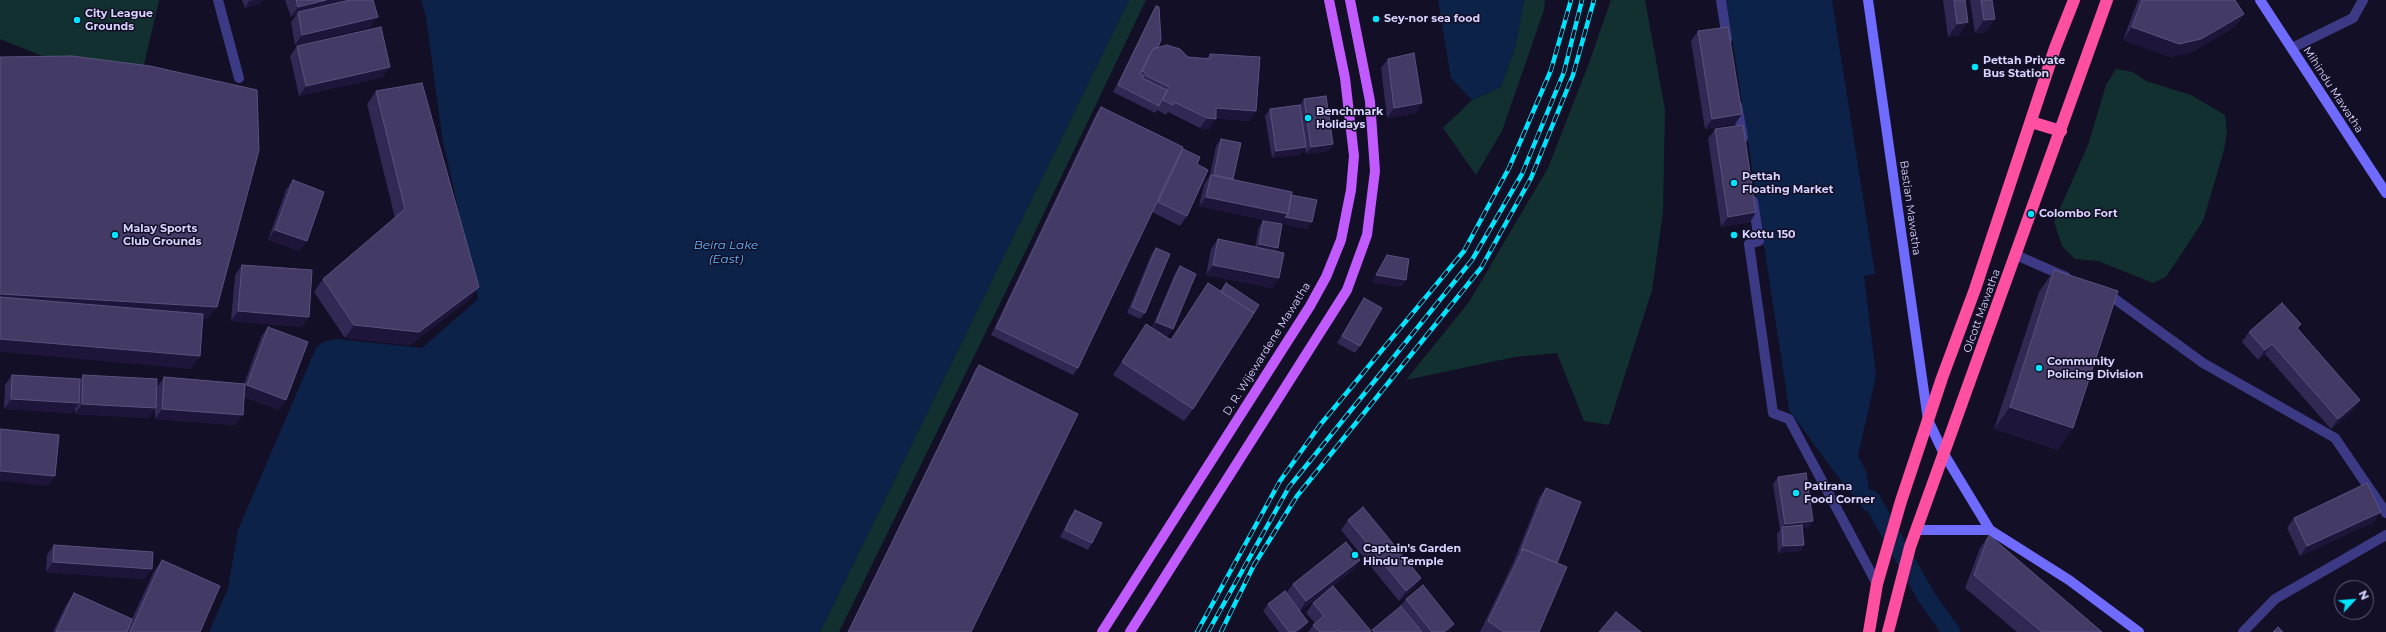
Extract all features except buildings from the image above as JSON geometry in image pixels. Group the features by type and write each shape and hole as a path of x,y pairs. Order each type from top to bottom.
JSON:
{"highway":[{"name":"Olcott Mawatha","path":"1869,632 1877,584 1895,521 1928,420 1998,225 2031,122 2074,0"},
{"name":"Olcott Mawatha","path":"1888,632 1893,608 1910,548 2107,0"},
{"path":"2031,122 2061,131"}],"main road":[{"name":"D. R. Wijewardene Mawatha","path":"1102,632 1310,306 1326,277 1341,240 1351,190 1354,156 1345,78 1329,0"},
{"path":"1130,632 1347,290 1367,235 1375,171 1370,101 1350,0"}],"street":[{"path":"218,0 239,78"},
{"path":"1720,0 1728,47"},
{"name":"Bastian Mawatha","path":"1868,0 1928,420 1944,454 1990,530"},
{"name":"Mihindu Mawatha","path":"2260,0 2386,192"},
{"path":"2292,48 2353,18 2363,0"},
{"path":"1736,93 1744,148"},
{"path":"1751,187 1759,241 1749,244 1773,413 1789,419 1877,584"},
{"path":"2016,255 2072,280"},
{"path":"2094,290 2114,300 2203,363 2335,438 2386,513"},
{"path":"1917,530 1990,530 2069,580 2139,632"},
{"path":"2243,632 2275,599 2386,535"}],"green space":[{"name":"City League Grounds","path":"0,0 159,0 141,78 60,63 0,39"},
{"path":"1129,0 1146,0 1032,238 839,632 820,632"},
{"path":"1524,0 1545,0 1544,10 1502,131 1476,175 1443,128 1472,100 1501,87 1515,48"},
{"path":"1611,0 1645,0 1665,110 1663,212 1652,290 1609,425 1584,421 1557,353 1515,357 1406,380 1469,302 1548,168 1589,63"},
{"path":"2116,69 2133,72 2146,81 2191,95 2225,115 2227,132 2224,150 2203,221 2166,277 2153,283 2098,261 2075,259 2062,246 2054,222 2088,145 2106,85"}],"water":[{"name":"Beira Lake (East)","path":"421,0 1129,0 820,632 209,632 228,588 238,530 316,348 323,342 337,339 422,348 478,299 442,136 426,17"},
{"path":"1438,0 1524,0 1515,48 1501,87 1472,100 1451,78"},
{"path":"1726,0 1832,0 1875,274 1864,276 1876,376 1858,456 1866,471 1871,499 1866,512 1832,469 1789,410"}],"pier":[{"path":"1724,0 1726,0 1789,410 1787,410"}],"waterway":[{"path":"1871,499 1927,598 1951,632"}],"railway":[{"path":"1197,632 1280,481 1320,425 1464,251 1509,168 1551,70 1571,0"},
{"path":"1208,632 1289,487 1472,260 1522,174 1564,72 1582,0"},
{"path":"1221,632 1254,565 1297,496 1481,268 1531,178 1573,75 1594,0"}],"place":[{"name":"Sey-nor sea food","path":"1376,19"},
{"name":"City League Grounds","path":"77,20"},
{"name":"Pettah Private Bus Station","path":"1975,67"},
{"name":"Benchmark Holidays","path":"1308,118"},
{"name":"Pettah Floating Market","path":"1734,183"},
{"name":"Colombo Fort","path":"2031,214"},
{"name":"Malay Sports Club Grounds","path":"115,235"},
{"name":"Kottu 150","path":"1734,235"},
{"name":"Community Policing Division","path":"2039,368"},
{"name":"Patirana Food Corner","path":"1796,493"},
{"name":"Captain's Garden Hindu Temple","path":"1355,555"}]}
